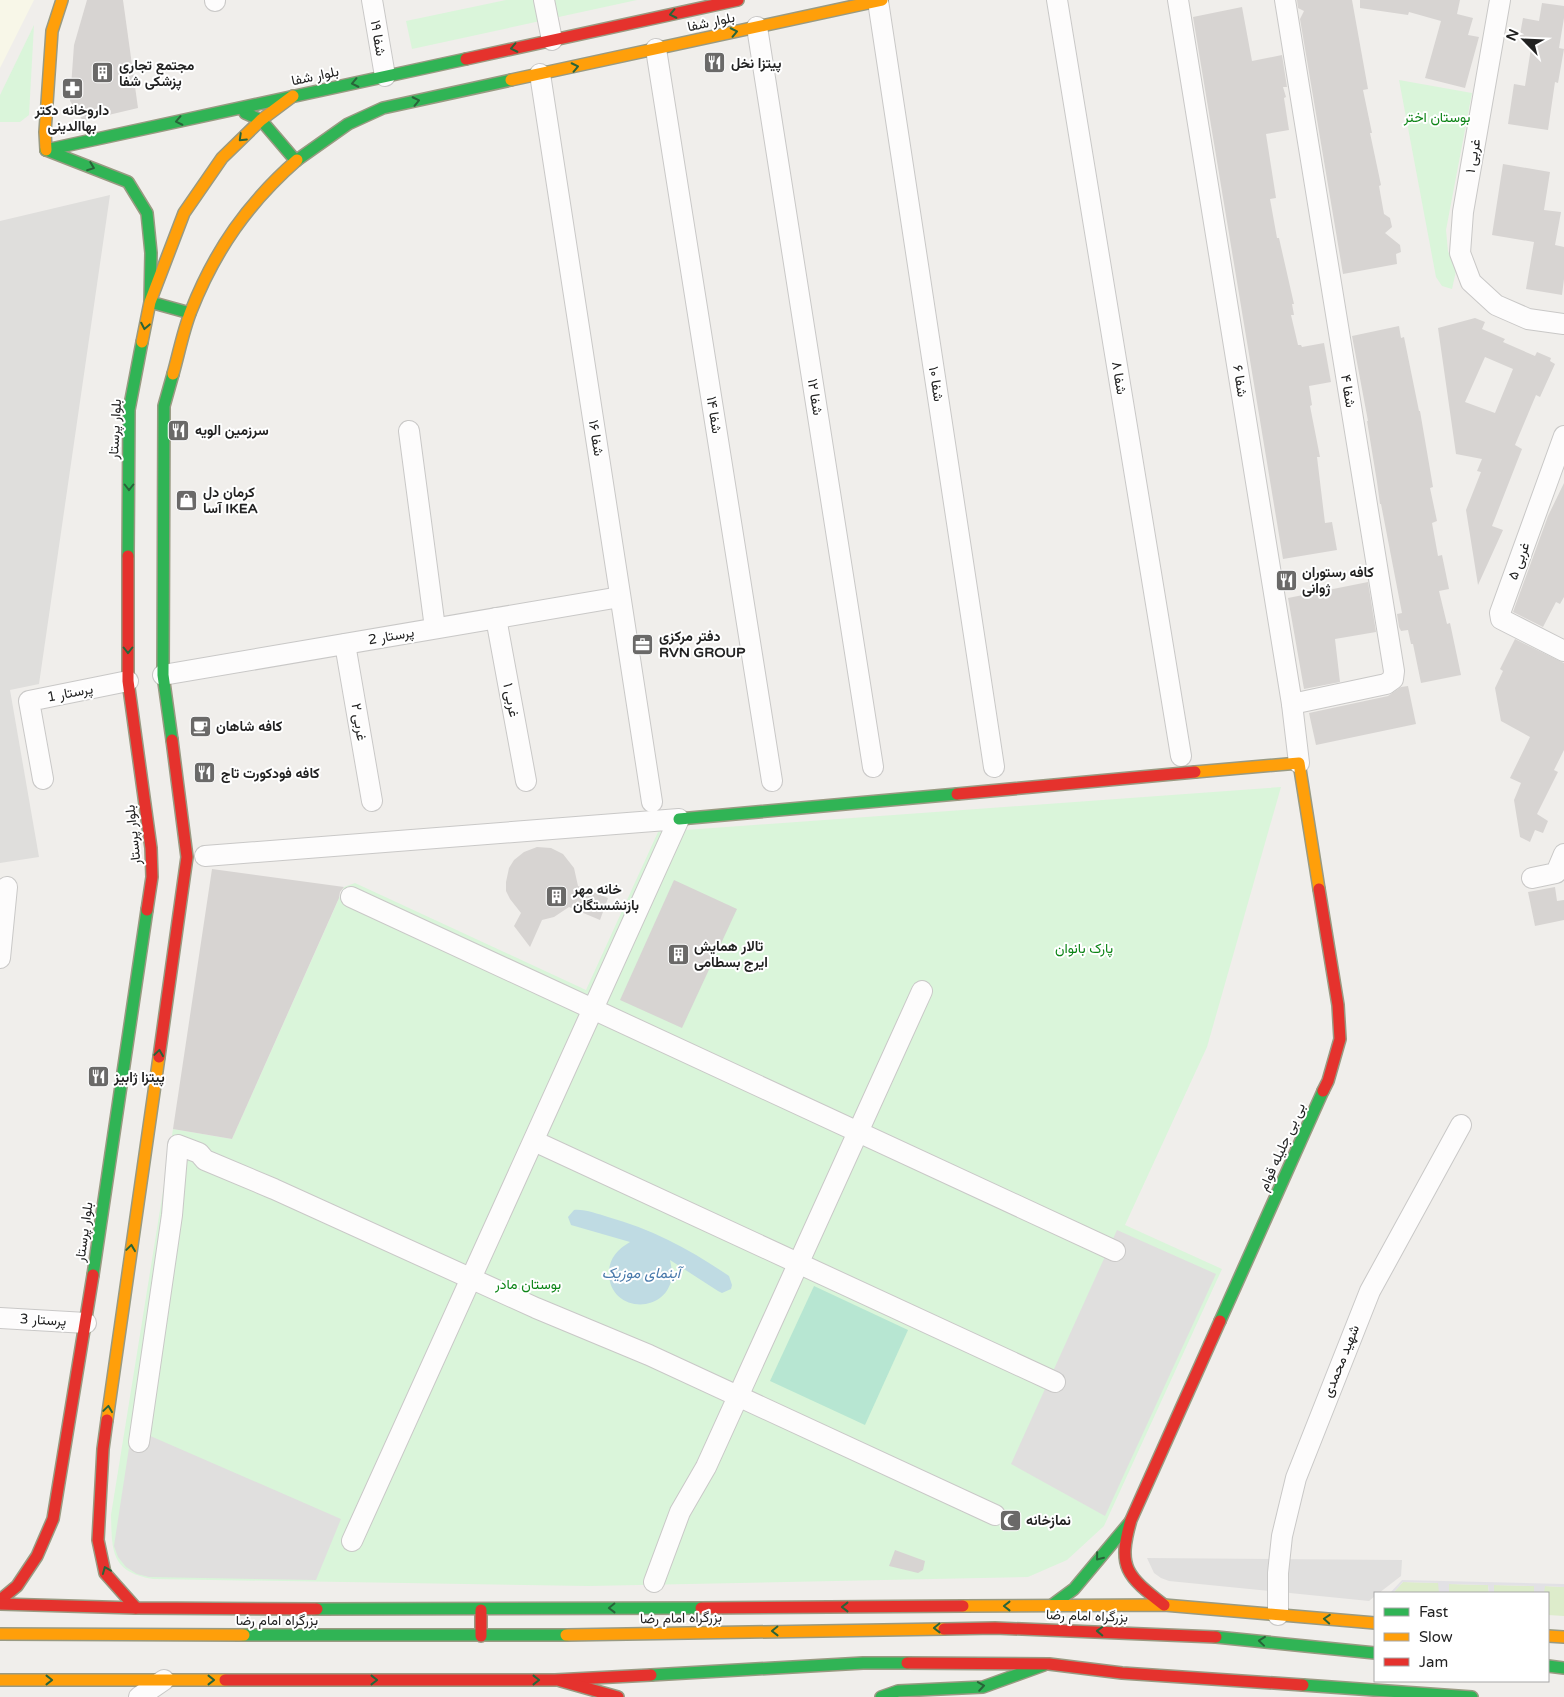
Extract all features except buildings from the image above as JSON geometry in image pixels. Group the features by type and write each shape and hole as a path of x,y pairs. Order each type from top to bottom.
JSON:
{"main road":[{"path":"62,0 52,31 45,132 46,150 128,182 147,213 151,253 150,302 190,313"},
{"name":"بلوار شفا","path":"46,150 738,0"},
{"name":"بلوار شفا","path":"296,161 348,124 383,108 880,0"},
{"name":"بلوار پرستار","path":"0,1600 17,1586 37,1556 53,1519 71,1445 86,1323 152,877 151,848 128,680 129,410 150,302 184,213 222,158 261,120 293,96"},
{"path":"136,1608 105,1573 98,1540 98,1449 187,857 163,674 164,406 190,313 206,273 233,229 266,188 296,161 261,120 236,109"},
{"path":"679,819 1298,763"},
{"name":"بی بی جلیله قوام","path":"1131,1520 1328,1081 1340,1039 1338,1005 1298,763"},
{"path":"1131,1520 1125,1541 1125,1561 1133,1580 1164,1605"},
{"path":"995,1628 1051,1606 1074,1589 1131,1520"},
{"path":"0,1604 136,1608 481,1610 653,1607 1164,1605 1374,1623"},
{"path":"480,1636 481,1610"},
{"name":"بزرگراه امام رضا","path":"0,1634 480,1636 995,1628 1199,1634 1374,1653"},
{"path":"1549,1636 1564,1637"},
{"path":"0,1680 555,1680 863,1662 1049,1664 1122,1673 1472,1697"},
{"path":"881,1697 898,1690 983,1687 1049,1664"},
{"path":"1549,1666 1564,1668"},
{"path":"555,1680 618,1697"},
{"path":"1350,1689 1364,1697"}],"street":[{"name":"شفا ۱۹","path":"372,0 385,76"},
{"path":"544,0 552,40"},
{"name":"شفا ۱۰","path":"880,0 994,767"},
{"name":"شفا ۸","path":"1057,0 1181,756"},
{"name":"شفا ۶","path":"1178,0 1292,704 1298,763"},
{"name":"شفا ۴","path":"1285,0 1394,671 1394,679 1386,684 1292,704"},
{"name":"غربی ۱","path":"1500,0 1464,212 1460,253 1471,282 1496,305 1528,319 1564,324"},
{"name":"شفا ۱۲","path":"757,27 873,767"},
{"name":"شفا ۱۴","path":"656,49 772,781"},
{"name":"شفا ۱۶","path":"540,74 652,802"},
{"path":"409,431 435,628"},
{"name":"غربی ۵","path":"1564,436 1500,613 1501,619 1564,651"},
{"name":"پرستار 2","path":"163,674 620,597"},
{"name":"۱ غربی","path":"496,618 526,781"},
{"name":"۲ غربی","path":"345,644 372,801"},
{"name":"پرستار 1","path":"43,779 29,701 128,680"},
{"path":"206,856 679,819 352,1542"},
{"path":"1532,878 1556,873 1564,854"},
{"path":"0,958 7,887"},
{"path":"351,897 1115,1251"},
{"path":"654,1582 680,1512 706,1467 922,991"},
{"name":"شهید محمدی","path":"1278,1615 1278,1572 1282,1536 1296,1478 1370,1291 1461,1125"},
{"path":"534,1141 1055,1382"},
{"path":"139,1442 172,1215 178,1146 199,1153 205,1160 649,1355 995,1515"},
{"name":"پرستار 3","path":"0,1318 86,1323"},
{"path":"139,1697 164,1680"}],"shaded area":[{"path":"0,0 34,0 0,68"},
{"path":"110,195 39,684 10,690 39,857 0,863 0,221"},
{"path":"1117,1230 1216,1274 1105,1516 1011,1464"},
{"path":"132,1428 341,1519 316,1580 149,1577 137,1574 126,1567 118,1557 114,1546"},
{"path":"1147,1558 1402,1560 1401,1576 1380,1592 1374,1592 1374,1597 1369,1601 1169,1581 1154,1573"},
{"path":"1402,1580 1564,1584 1564,1587 1545,1586 1544,1592 1534,1592 1534,1586 1494,1585 1494,1592 1489,1592 1488,1585 1449,1584 1449,1592 1439,1592 1438,1583 1403,1582 1394,1592 1391,1592"}],"green space":[{"path":"506,0 637,0 412,49 406,21"},
{"path":"34,25 29,115 20,122 0,122 0,95"},
{"name":"بوستان اختر","path":"1399,80 1472,93 1446,230 1448,251 1456,271 1452,289 1442,286 1436,277"},
{"name":"بوستان مادر","path":"1281,787 1207,1047 1125,1225 1222,1269 1104,1526 1067,1560 1028,1577 589,1586 153,1579 139,1576 129,1571 117,1558 112,1540 111,1515 173,1129 232,1139 344,887 355,883 586,990 658,832"},
{"path":"814,1286 908,1330 865,1425 770,1381"},
{"path":"1403,1582 1439,1583 1439,1592 1394,1592"},
{"path":"1449,1584 1488,1585 1489,1592 1449,1592"},
{"path":"1493,1585 1534,1586 1534,1592 1494,1592"},
{"path":"1544,1586 1564,1587 1564,1616 1549,1615 1549,1592 1544,1592"}],"water":[{"name":"آبنمای موزیک","path":"574,1210 591,1212 624,1222 671,1241 729,1276 732,1285 731,1289 722,1293 670,1260 672,1275 668,1288 661,1297 651,1303 639,1304 628,1302 618,1296 612,1286 609,1268 612,1258 630,1242 571,1225 568,1217"}],"traffic: fast":[{"path":"46,150 466,59"},
{"path":"297,160 348,124 383,108 511,80"},
{"path":"245,113 261,120 296,161"},
{"path":"46,150 128,182 147,213 151,253 150,302 190,313"},
{"path":"128,556 129,410 142,342"},
{"path":"172,740 163,675 164,406 173,374"},
{"path":"679,819 957,794"},
{"path":"93,1275 147,910"},
{"path":"1220,1321 1323,1091"},
{"path":"1051,1606 1074,1589 1130,1522"},
{"path":"317,1609 701,1608"},
{"path":"244,1635 566,1635"},
{"path":"1216,1637 1374,1653"},
{"path":"651,1675 863,1663 907,1663"},
{"path":"881,1697 898,1691 983,1687 1044,1665"},
{"path":"1549,1666 1564,1668"},
{"path":"1303,1685 1472,1697"}],"traffic: slow":[{"path":"46,150 45,132 52,31 62,0"},
{"path":"511,80 882,0"},
{"path":"142,342 150,302 184,213 222,158 261,120 293,96"},
{"path":"173,374 191,311 200,289 222,248 263,193 297,160"},
{"path":"1195,772 1299,763 1319,889"},
{"path":"107,1420 159,1057"},
{"path":"963,1606 1164,1605 1374,1623"},
{"path":"566,1635 944,1629"},
{"path":"0,1634 244,1635"},
{"path":"1549,1636 1564,1637"},
{"path":"0,1680 225,1680"}],"traffic: jam":[{"path":"466,59 738,0"},
{"path":"128,556 128,681 151,848 152,877 147,910"},
{"path":"159,1057 187,857 172,740"},
{"path":"957,794 1195,772"},
{"path":"1319,889 1338,1005 1340,1039 1328,1081 1323,1091"},
{"path":"0,1600 17,1586 37,1556 53,1519 93,1275"},
{"path":"1164,1605 1141,1586 1128,1570 1125,1549 1127,1536 1131,1520 1220,1321"},
{"path":"107,1420 103,1449 98,1540 105,1573 136,1608"},
{"path":"0,1604 136,1608 317,1609"},
{"path":"701,1608 963,1606"},
{"path":"481,1610 481,1636"},
{"path":"944,1629 995,1628 1216,1637"},
{"path":"907,1663 1049,1664 1122,1673 1303,1685"},
{"path":"225,1680 555,1680 651,1675"},
{"path":"561,1681 618,1697"}],"place":[{"name":"پیتزا نخل","path":"715,63"},
{"name":"مجتمع تجاری پزشکی شفا","path":"103,73"},
{"name":"داروخانه دکتر بهاالدینی","path":"72,88"},
{"name":"سرزمین الویه","path":"179,430"},
{"name":"کرمان دل آسا IKEA","path":"187,500"},
{"name":"کافه رستوران ژوانی","path":"1286,580"},
{"name":"دفتر مرکزی RVN GROUP","path":"643,644"},
{"name":"کافه شاهان","path":"200,726"},
{"name":"کافه فودکورت تاج","path":"205,773"},
{"name":"خانه مهر بازنشستگان","path":"557,897"},
{"name":"تالار همایش ایرج بسطامی","path":"678,954"},
{"name":"پیتزا ژابیز","path":"98,1077"},
{"name":"نمازخانه","path":"1010,1520"}],"park label":[{"name":"پارک بانوان","path":"1084,948"}]}
